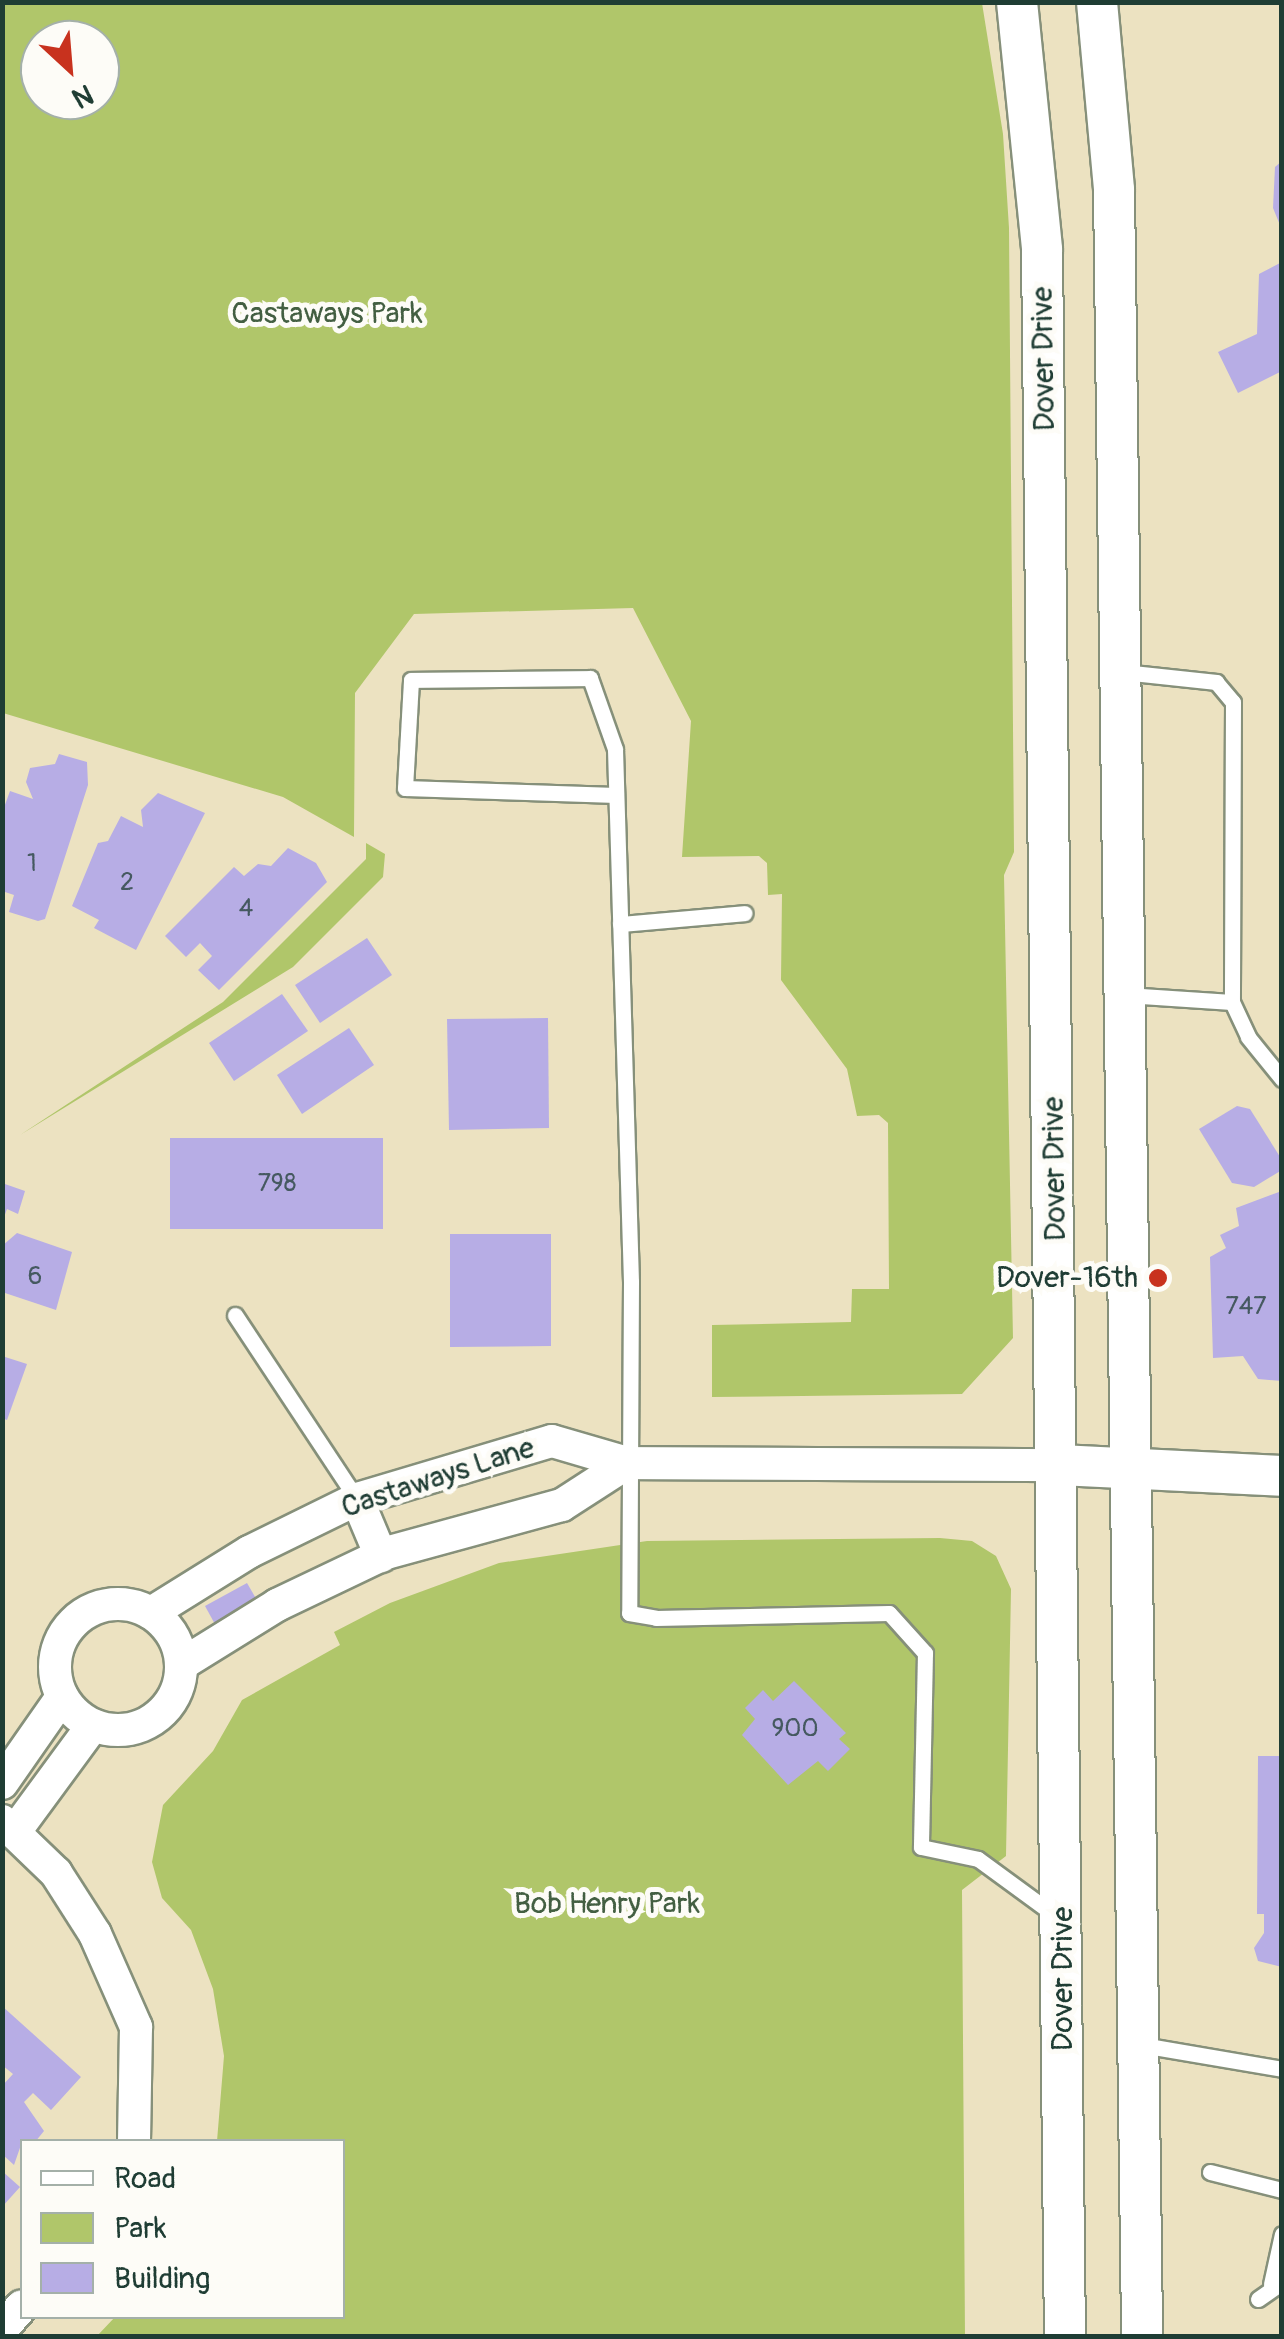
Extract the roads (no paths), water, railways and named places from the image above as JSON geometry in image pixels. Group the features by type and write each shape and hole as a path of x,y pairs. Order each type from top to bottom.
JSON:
{"street":[{"name":"Dover Drive","path":"1017,2 1042,250 1059,1465 1065,2336"},
{"path":"1097,2 1114,190 1142,2046 1142,2336"},
{"name":"Castaways Lane","path":"151,1613 248,1552 357,1499 552,1441 627,1463 1059,1465"},
{"name":"Castaways Lane","path":"182,1664 278,1605 380,1556 562,1505 627,1463"},
{"path":"1059,1465 1282,1476"},
{"path":"357,1499 380,1556"},
{"path":"112,1605 151,1613 167,1626 182,1664 170,1704 154,1719 114,1730 93,1725 62,1698 56,1657 74,1622 112,1605"},
{"path":"2,1782 62,1698"},
{"path":"93,1725 9,1825 56,1873 95,1934 136,2027 134,2139"},
{"path":"2,2329 20,2308"}],"lane":[{"path":"1119,671 1216,682 1233,702 1232,1002 1248,1036 1282,1079"},
{"path":"616,795 405,788 411,680 590,678 615,749 630,1282 629,1613 656,1618 889,1612 925,1653 921,1847 978,1859 1063,1921"},
{"path":"620,924 745,913"},
{"path":"1124,994 1232,1002"},
{"path":"234,1315 357,1499"},
{"path":"1142,2046 1282,2069"},
{"path":"1210,2172 1282,2190"},
{"path":"1258,2298 1276,2285 1282,2234"}],"place":[{"name":"Dover-16th","path":"1158,1278"}],"park label":[{"name":"Castaways Park","path":"327,314"},
{"name":"Bob Henry Park","path":"607,1904"}]}
